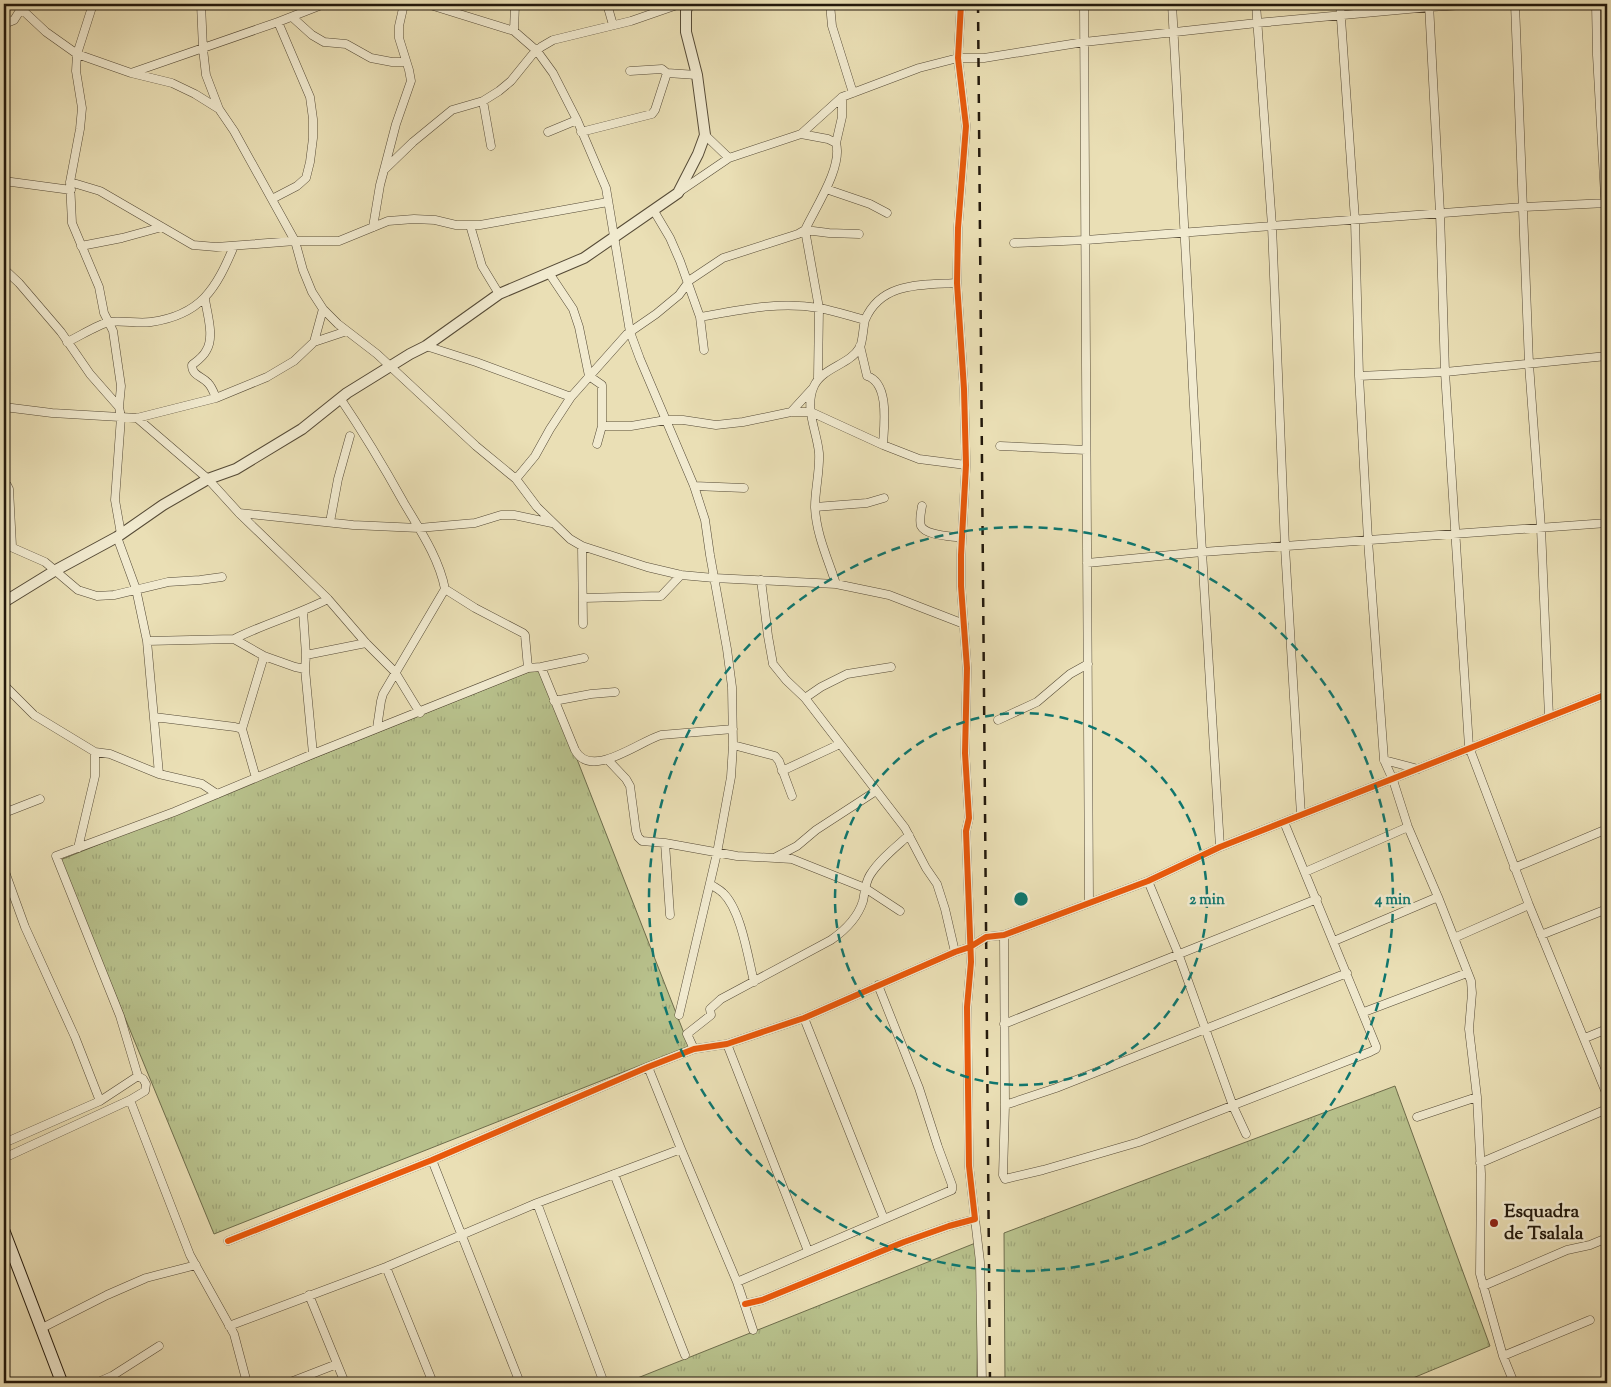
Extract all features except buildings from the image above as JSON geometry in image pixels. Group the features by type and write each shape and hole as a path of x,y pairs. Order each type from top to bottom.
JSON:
{"main road":[{"path":"4,1231 62,1383"}],"street":[{"path":"93,4 77,54 76,71 82,108 71,186 72,223 100,287 104,313 113,331 121,386 119,407 121,417 115,500 119,535 136,589 147,641 159,774"},
{"path":"201,4 206,75 219,109 234,131 296,241 303,270 323,309 347,331 377,354 476,446 516,479 537,507 570,539 582,546 647,567 681,575 836,584 889,595 964,624"},
{"path":"131,73 203,49 324,4"},
{"path":"374,227 380,185 396,124 410,81 399,38 399,26 404,4"},
{"path":"427,4 514,31 536,51 553,73 577,120 606,188 630,332 694,486 705,520 731,678 732,777 717,853 679,1015"},
{"path":"514,31 515,4"},
{"path":"607,4 613,25"},
{"path":"384,170 413,142 452,110 483,101 499,91 511,81 536,51 553,40 632,21 680,4"},
{"path":"678,193 698,154 705,135 697,75 686,32 686,10 688,4"},
{"path":"830,4 832,26 853,92"},
{"path":"960,4 958,58 966,126 958,228 957,283 964,389 966,464 961,586 967,668 965,753 970,818 966,831 970,947 967,1008 969,1166 980,1262 982,1383"},
{"path":"1084,4 1086,240 1084,337 1089,903"},
{"path":"1172,4 1220,847"},
{"path":"1256,4 1272,226 1285,547 1300,815"},
{"path":"1340,4 1355,220 1359,376 1368,540 1384,760 1393,780 1408,827 1438,896 1471,981 1469,1029 1477,1097 1480,1163 1479,1266 1503,1356 1514,1383"},
{"path":"4,602 119,535 163,505 208,479 236,469 302,429 340,398 426,346 499,294 584,258 729,158 801,134 842,97 853,92 887,82 919,68 958,58 984,58 1084,42 1340,14 1430,5 1482,4"},
{"path":"1515,4 1529,364 1541,528 1549,717"},
{"path":"1596,4 1607,232"},
{"path":"1430,5 1440,212 1445,372 1469,748 1514,868 1607,1095"},
{"path":"4,24 14,20 19,6 46,32 77,54 131,73 172,83 195,94 219,109"},
{"path":"292,17 312,36 324,42 346,44 371,58 392,62 406,62"},
{"path":"272,199 297,186 306,178 313,138 310,98 278,22"},
{"path":"1597,55 1607,54"},
{"path":"630,71 662,69 667,73 697,75"},
{"path":"581,132 652,114 667,73"},
{"path":"516,479 535,456 571,397 630,332 656,314 679,295 687,284 723,258 798,234 805,230 826,189 838,150 836,143 842,116 842,97"},
{"path":"483,101 491,146"},
{"path":"548,132 577,120"},
{"path":"801,134 828,139 836,143"},
{"path":"705,135 729,158"},
{"path":"4,181 35,186 71,186 100,191 193,245 216,247 296,241 339,241 388,220 414,218 456,224 489,223 608,202"},
{"path":"826,189 870,204 887,213"},
{"path":"1014,243 1086,240 1523,206 1606,203"},
{"path":"654,211 670,238 700,317 704,350"},
{"path":"470,224 482,266 499,294"},
{"path":"81,246 122,238 162,227"},
{"path":"805,230 859,234"},
{"path":"791,412 813,388 818,378 819,308 805,230"},
{"path":"67,342 108,322 151,322 185,311 205,299 215,287 234,246"},
{"path":"4,269 19,283 67,342 90,374 119,407"},
{"path":"549,273 573,309 579,327 589,376 602,385 602,426 597,444"},
{"path":"882,445 884,415 882,391 877,381 873,377 868,376 860,346 865,320 876,301 888,293 907,287 957,283"},
{"path":"205,299 210,340 207,350 192,365 192,370 208,382 216,398"},
{"path":"700,317 760,307 791,306 819,308 865,320"},
{"path":"314,342 323,309"},
{"path":"4,407 52,413 137,418 216,398 268,377 294,361 314,342 347,331"},
{"path":"426,346 571,397"},
{"path":"818,378 851,356 860,346"},
{"path":"1359,376 1445,372 1607,356"},
{"path":"813,388 811,412 819,454 816,507 819,534 836,584"},
{"path":"340,398 372,447 419,528 442,574 445,589 395,672 381,701 377,728"},
{"path":"602,426 632,426 666,420 716,424 750,421 791,412 811,412 882,445 919,459 966,464"},
{"path":"137,418 208,479 239,513 328,599 366,643 395,672 420,712"},
{"path":"330,522 338,479 350,436"},
{"path":"1000,446 1086,450"},
{"path":"4,485 7,485 9,489 8,545 45,562 78,590 97,596 114,595 168,582 222,577"},
{"path":"694,486 744,488"},
{"path":"816,507 867,503 884,498"},
{"path":"922,506 921,526 925,531 962,538"},
{"path":"239,513 419,528 475,523 514,514 552,523"},
{"path":"1087,563 1202,552 1607,523"},
{"path":"582,546 583,624"},
{"path":"584,598 661,596 681,575"},
{"path":"761,580 773,664 805,698 908,835 937,884 945,908 955,952"},
{"path":"445,589 475,608 523,633 525,635 528,668"},
{"path":"147,641 234,639 328,599"},
{"path":"303,611 305,669 313,754"},
{"path":"234,639 264,656 305,669"},
{"path":"306,655 366,643"},
{"path":"256,778 242,729 264,656"},
{"path":"6,1154 130,1100 145,1091 146,1084 138,1076 120,1016 56,856 217,794 528,668 584,658"},
{"path":"998,720 1037,702 1070,674 1088,664"},
{"path":"541,667 578,757 584,761 608,760 661,735 733,729"},
{"path":"805,698 821,687 847,674 891,667"},
{"path":"4,685 34,715 95,752 110,754 159,774 202,784 217,794"},
{"path":"554,701 591,694 615,692"},
{"path":"228,1241 432,1160 648,1067 694,1049 727,1044 804,1018 878,984 970,947 986,937 1004,935 1148,881 1220,847 1607,694"},
{"path":"154,717 242,729"},
{"path":"782,771 840,744"},
{"path":"733,745 775,756 792,796"},
{"path":"78,848 95,776 95,752"},
{"path":"608,760 630,786 638,837 642,841 665,843 737,856 792,859 866,888 900,911"},
{"path":"1384,760 1418,769"},
{"path":"774,858 797,846 816,830 876,791"},
{"path":"4,813 40,799"},
{"path":"1004,935 1005,1105 1003,1175 1006,1179 1138,1142 1376,1049 1364,1012 1284,822"},
{"path":"1306,872 1408,827"},
{"path":"1514,868 1607,829"},
{"path":"694,1049 687,1034 711,1015 710,1009 726,996 831,940 844,931 862,906 870,875 908,835"},
{"path":"665,843 670,914"},
{"path":"4,869 25,927 75,1037 100,1101"},
{"path":"1148,881 1178,953 1233,1106 1246,1134"},
{"path":"710,884 723,893 732,904 745,941 754,982"},
{"path":"1334,940 1438,896"},
{"path":"1004,1024 1317,899"},
{"path":"1454,938 1529,905"},
{"path":"1541,935 1607,909"},
{"path":"1364,1012 1467,972"},
{"path":"1005,1105 1056,1088 1347,973"},
{"path":"737,1282 950,1192 953,1187 919,1088 878,984"},
{"path":"804,1018 884,1219"},
{"path":"1585,1038 1607,1029"},
{"path":"727,1044 808,1251"},
{"path":"648,1067 680,1150 737,1282 753,1330"},
{"path":"4,1144 100,1101 138,1076"},
{"path":"1417,1117 1477,1097"},
{"path":"130,1100 196,1265 238,1344 247,1383"},
{"path":"1480,1163 1607,1110"},
{"path":"229,1326 386,1267 537,1203 680,1150"},
{"path":"432,1160 520,1383"},
{"path":"614,1174 685,1355"},
{"path":"537,1203 604,1383"},
{"path":"744,1304 762,1300 904,1242 975,1219"},
{"path":"1483,1286 1567,1250 1590,1245 1607,1238"},
{"path":"42,1328 107,1295 146,1278 196,1265"},
{"path":"386,1267 433,1383"},
{"path":"309,1295 345,1383"},
{"path":"1503,1356 1590,1320"},
{"path":"96,1383 112,1376 159,1346"},
{"path":"288,1383 337,1364"}],"green space":[{"path":"541,667 689,1046 214,1234 60,860"},
{"path":"1395,1086 1490,1346 1401,1383 1005,1383 1004,1233"},
{"path":"978,1242 977,1383 625,1383"}],"railway":[{"path":"978,4 990,1383"}],"cycle path":[{"path":"745,1304 762,1300 904,1242 975,1219 969,1166 967,1007 971,962 966,831 969,818 965,753 967,668 961,586 966,465 964,389 957,283 958,228 966,126 958,58 961,4"},
{"path":"228,1241 432,1160 648,1067 694,1049 727,1044 804,1018 970,947 986,937 1004,935 1148,881 1220,847 1607,694"}],"place":[{"name":"Esquadra de Tsalala","path":"1494,1223"}]}
